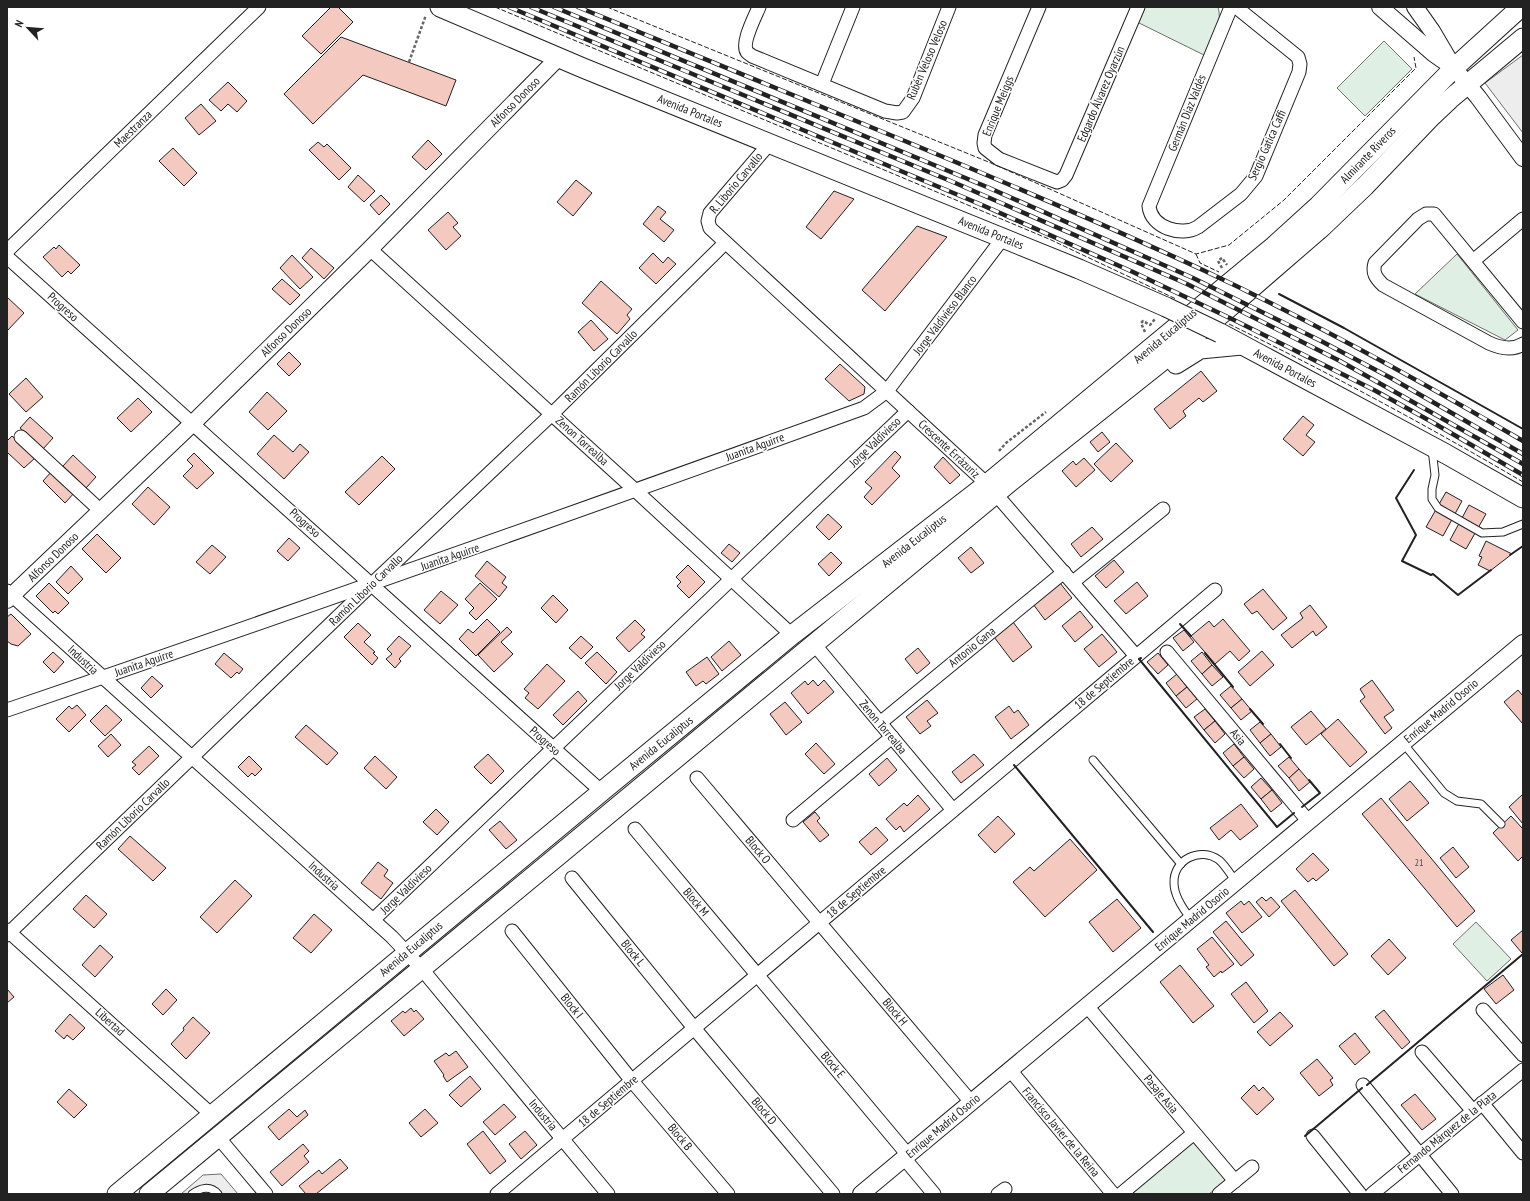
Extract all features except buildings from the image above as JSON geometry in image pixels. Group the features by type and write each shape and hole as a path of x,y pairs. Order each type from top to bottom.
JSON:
{"main road":[{"name":"Almirante Riveros","path":"1210,298 1274,246 1318,206 1454,68 1521,7"},
{"name":"Avenida Portales","path":"433,10 559,57 1111,282 1242,344 1523,498"},
{"name":"Almirante Riveros","path":"1225,311 1322,227 1365,186 1432,116 1468,84 1522,41"},
{"name":"Avenida Eucaliptus","path":"149,1194 814,644 998,487 1210,298"},
{"name":"Avenida Eucaliptus","path":"117,1194 602,791 792,636 998,487 1225,311"},
{"path":"998,487 1036,475 1067,453 1183,358 1200,349 1242,344"}],"street":[{"name":"Maestranza","path":"7,251 259,7"},
{"path":"759,7 746,38 747,52 752,56 822,84 853,7"},
{"name":"Rubén Veloso Veloso","path":"822,84 885,111 897,114 903,112 913,98 949,7"},
{"name":"Enrique Meiggs","path":"1039,7 985,135 984,143 985,148 989,153 999,159 1051,180 1057,182 1062,180"},
{"name":"Edgardo Álvarez Oyarzún","path":"1062,180 1071,164 1138,7"},
{"name":"Germán Díaz Valdés","path":"1153,219 1149,206 1152,197 1231,7"},
{"name":"Sergio Gatica Caffi","path":"1153,219 1181,232 1191,231 1241,194 1256,176 1299,72 1300,64 1298,57 1236,7"},
{"path":"1386,12 1400,14 1408,7"},
{"path":"1415,7 1445,51 1454,68 1468,84 1523,158"},
{"path":"1386,12 1434,54 1454,68"},
{"name":"Alfonso Donoso","path":"9,595 101,511 193,423 370,249 559,57"},
{"name":"R. Liborio Carvallo","path":"725,243 710,228 708,221 710,213 770,143"},
{"path":"1523,322 1439,218 1434,214 1426,214 1418,219 1375,263 1373,269 1375,277 1383,285 1489,343 1499,347 1513,348 1523,344"},
{"path":"1473,261 1523,219"},
{"name":"Jorge Valdivieso Blanco","path":"887,392 1003,238"},
{"name":"Crescente Errázuriz","path":"725,243 908,411 998,487 1064,572 1136,656"},
{"name":"Ramón Liborio Carvallo","path":"8,933 372,584 552,414 725,243"},
{"name":"Zenon Torrealba","path":"370,249 636,490 792,636"},
{"name":"Progreso","path":"7,256 553,749 602,791"},
{"name":"Juanita Aguirre","path":"7,710 372,584 864,408 887,392"},
{"name":"Jorge Valdivieso","path":"373,920 908,411"},
{"path":"21,438 101,511"},
{"path":"1073,582 1163,509"},
{"name":"Antonio Gana","path":"880,723 1064,572"},
{"name":"18 de Septiembre","path":"497,1194 1215,590"},
{"name":"Industria","path":"9,595 373,920 407,953 608,1194"},
{"name":"Enrique Madrid Osorio","path":"861,1194 1523,643"},
{"name":"Zenon Torrealba","path":"814,644 953,810"},
{"name":"Asia","path":"1167,652 1309,822"},
{"path":"793,820 892,737"},
{"name":"Block O","path":"697,778 820,923"},
{"name":"Block M","path":"634,829 757,975"},
{"name":"Block L","path":"572,878 694,1028"},
{"name":"Block H","path":"820,923 971,1102"},
{"name":"Block I","path":"512,931 632,1080"},
{"name":"Libertad","path":"8,933 212,1115"},
{"name":"Block E","path":"757,975 906,1156 934,1194"},
{"name":"Pasaje Asia","path":"1087,1006 1235,1181"},
{"path":"1483,1010 1523,1055"},
{"name":"Block D","path":"694,1028 833,1194"},
{"path":"1422,1052 1523,1153"},
{"name":"Francisco Javier de la Reina","path":"1010,1070 1113,1194"},
{"name":"Fernando Márquez de la Plata","path":"1372,1194 1523,1070"},
{"name":"Block B","path":"632,1080 728,1194"},
{"path":"1362,1085 1452,1194"},
{"path":"1121,1194 1194,1133"},
{"path":"1313,1136 1360,1194"},
{"path":"218,1137 266,1194"},
{"path":"1219,1194 1252,1167"}],"lane":[{"path":"1432,447 1435,475 1432,489 1432,499 1438,508 1482,533 1503,532 1523,524"},
{"path":"1403,743 1444,792 1457,801 1481,804 1501,824"},
{"path":"1093,760 1181,864"},
{"path":"1191,919 1178,899 1174,884 1174,877 1181,864 1187,859 1200,854 1214,857 1220,861 1236,882"},
{"path":"192,1194 196,1191 207,1188 214,1190 218,1194"}],"path":[{"path":"409,62 433,10"}],"green space":[{"path":"1141,7 1218,7 1218,26 1206,56 1135,21"},
{"path":"1384,41 1412,69 1365,116 1337,88"},
{"path":"1457,254 1518,330 1505,340 1415,294"},
{"path":"1476,922 1511,959 1487,981 1453,944"},
{"path":"1194,1139 1227,1180 1209,1194 1128,1194"}],"shaded area":[{"path":"1523,55 1523,133 1485,83"},
{"path":"221,1174 238,1194 181,1194 203,1175"}],"railway":[{"path":"509,7 982,205 1133,272 1234,320 1374,390 1523,475"},
{"path":"531,7 953,182 1187,284 1340,361 1523,464"},
{"path":"554,7 987,187 1193,278 1321,341 1391,378 1523,454"},
{"path":"578,7 1001,181 1205,271 1286,310 1366,352 1523,441"}],"fence":[{"path":"495,7 1049,239 1176,299"},
{"path":"607,7 991,163 1196,254 1229,245 1284,200 1416,68 1414,57"},
{"path":"1196,254 1200,263 1219,272"},
{"path":"1229,324 1378,400 1523,482"}],"wall":[{"path":"1279,294 1344,328 1523,429"},
{"path":"1414,470 1396,498 1416,535 1402,561 1431,575 1433,574 1458,595 1491,570"},
{"path":"1510,555 1523,546"},
{"path":"1180,624 1191,636"},
{"path":"1205,653 1233,687"},
{"path":"1141,658 1139,659 1277,827 1294,813"},
{"path":"1250,709 1263,724"},
{"path":"1280,744 1291,758"},
{"path":"1014,765 1153,932"},
{"path":"1302,807 1320,793 1309,780"},
{"path":"1367,1085 1523,954"},
{"path":"1305,1136 1362,1088"}]}
